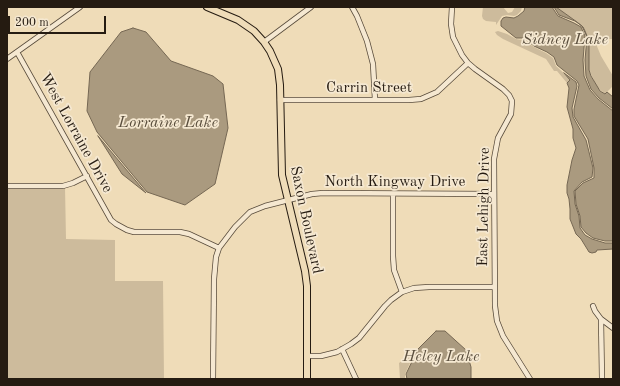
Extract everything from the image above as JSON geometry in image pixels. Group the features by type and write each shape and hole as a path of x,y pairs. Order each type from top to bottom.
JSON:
{"main road":[{"name":"Saxon Boulevard","path":"207,7 239,20 254,30 264,42 278,69 280,85 281,169 305,271 307,286 307,379"}],"street":[{"path":"7,59 80,7"},
{"path":"264,42 311,7"},
{"path":"352,7 367,41 373,64 375,100"},
{"name":"East Lehigh Drive","path":"452,7 451,24 453,37 457,48 468,63 503,89 509,95 512,102 511,114 502,130 495,148 495,306 497,321 503,336 530,379"},
{"name":"West Lorraine Drive","path":"17,52 111,220 127,230 134,232 180,232 189,234 219,248"},
{"name":"Carrin Street","path":"280,100 421,99 437,92 468,63"},
{"path":"7,186 62,186 73,183 87,176"},
{"name":"North Kingway Drive","path":"219,248 235,227 250,212 312,194 494,194"},
{"path":"393,194 394,270 402,292"},
{"path":"213,379 214,267 219,248"},
{"path":"307,356 321,356 337,352 359,338 385,306 402,292 414,288 429,286 494,287"},
{"path":"593,306 601,319 613,328"},
{"path":"601,319 602,379"},
{"path":"342,349 356,379"}],"shaded area":[{"path":"483,7 503,7 508,13 512,12 515,7 522,7 521,11 517,15 502,16 496,25 496,22 486,21 483,19"},
{"path":"556,7 613,7 613,39 594,39 601,56 613,76 613,86 605,94 597,87 589,70 589,48 585,31 577,22"},
{"path":"498,31 516,39 523,40 546,53 553,58 556,66 570,80 567,83 557,71 554,71 546,59 503,39 495,32"},
{"path":"65,187 66,239 115,240 115,281 163,281 164,379 7,379 8,189"},
{"path":"415,352 405,374 405,379 400,379 399,363"}],"water":[{"name":"Sidney Lake","path":"525,7 552,7 558,16 581,27 585,36 583,60 584,76 590,90 598,99 613,111 613,241 593,238 581,227 575,191 583,183 594,178 594,168 588,139 574,116 579,85 577,81 557,65 554,57 534,46 524,38 516,38 501,26 501,21 503,18 514,18 518,16 524,11"},
{"path":"554,7 556,7 581,25 559,15"},
{"path":"582,26 589,41 589,70 591,76 600,91 605,94 607,92 613,97 613,109 599,98 591,89 586,76 585,60 587,37"},
{"name":"Lorraine Lake","path":"133,28 146,32 171,61 213,76 223,84 228,128 215,184 185,205 147,192 97,132 87,111 90,72 121,32"},
{"path":"564,73 576,82 577,86 572,108 573,117 586,140 593,168 592,177 582,182 574,191 580,228 585,235 592,239 605,243 613,243 613,249 597,250 596,252 592,253 589,252 576,234 570,219 567,185 576,148 567,107 569,88 567,83 570,80"},
{"path":"98,136 146,193 122,174"},
{"name":"Heley Lake","path":"436,331 445,331 466,350 471,367 471,379 407,379 406,374 418,349"}]}
